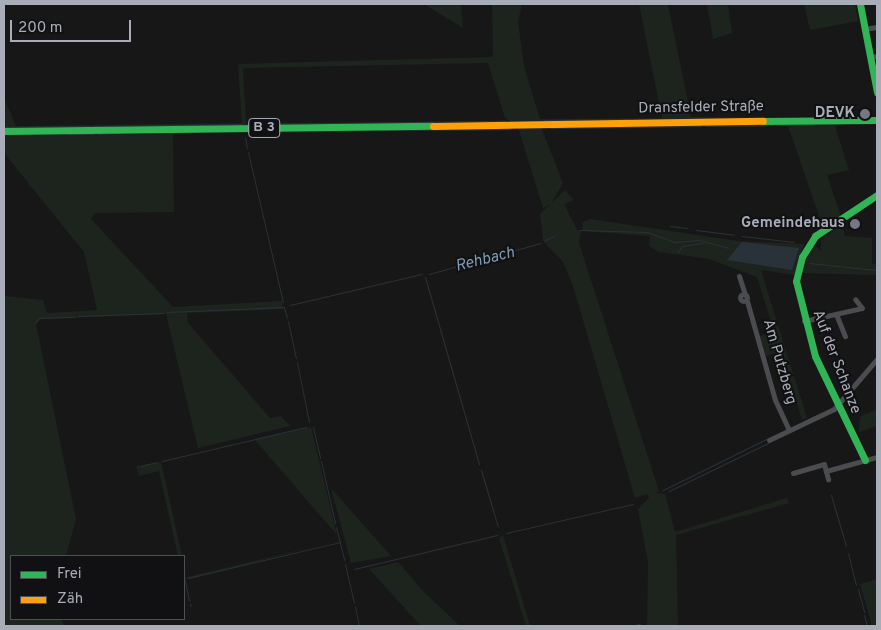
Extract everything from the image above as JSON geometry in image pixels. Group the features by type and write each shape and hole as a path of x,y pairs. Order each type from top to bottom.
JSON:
{"main road":[{"path":"860,4 864,29 873,57 877,92"},
{"name":"Dransfelder Straße","path":"4,131 877,120"},
{"name":"Auf der Schanze","path":"865,460 836,407 804,321 796,281 811,242 877,195"}],"street":[{"path":"864,29 877,27"},
{"name":"Am Putzberg","path":"739,276 775,400 789,430"},
{"path":"804,321 862,308 855,299"},
{"path":"836,314 845,336"},
{"path":"769,440 836,407 877,359"},
{"path":"826,471 877,457"},
{"path":"793,473 824,464 828,479"}],"shaded area":[{"path":"424,4 461,4 463,28"},
{"path":"492,4 522,4 518,22 524,66 540,119 662,118 639,4 668,4 691,117 854,118 541,127 563,183 551,204 543,208 518,127 505,118 488,63 243,68 246,123 506,122 4,128 4,98 16,126 242,123 238,64 493,57"},
{"path":"707,4 728,4 732,33 713,39"},
{"path":"804,4 855,4 858,21 810,30"},
{"path":"857,123 835,126 849,170 827,175 841,216 823,227 788,126 547,128"},
{"path":"512,127 512,130 248,133 249,131"},
{"path":"242,130 173,134 174,212 95,213 91,219 173,307 282,301 283,309 187,313 188,323 270,418 281,416 290,426 198,448 166,314 40,319 36,324 76,519 66,555 10,555 10,620 62,620 65,626 4,626 4,296 43,300 47,313 97,310 84,252 4,153 4,133"},
{"path":"565,190 574,200 564,204 577,230 581,230 579,243 659,491 655,493 665,494 675,532 787,498 789,503 676,535 678,626 647,626 648,562 638,509 649,498 647,494 635,498 573,286 563,262 543,241 540,214"},
{"path":"590,219 738,241 804,244 795,275 761,270 807,418 802,420 781,351 766,356 760,336 774,331 757,277 709,259 659,252 649,246 650,236 583,231 582,223"},
{"path":"842,224 845,236 872,238 872,264 877,264 877,275 800,273 813,244 821,251 821,240"},
{"path":"742,242 799,248 792,270 727,260"},
{"path":"877,409 877,426 859,432 860,417"},
{"path":"311,427 337,535 255,440"},
{"path":"161,462 182,555 178,555 159,471 139,476 136,466"},
{"path":"331,488 391,556 351,563"},
{"path":"503,535 530,626 526,626 499,538"},
{"path":"338,541 187,579 195,626 185,568 187,577"},
{"path":"398,562 423,591 460,626 421,626 369,569"},
{"path":"877,579 877,626 872,626 860,584"}],"waterway":[{"path":"544,120 628,119"},
{"path":"248,124 505,121"},
{"path":"93,126 242,124"},
{"path":"705,126 773,125"},
{"path":"776,125 813,125"},
{"path":"4,127 90,126"},
{"path":"551,128 702,126"},
{"path":"380,130 510,129"},
{"path":"98,134 120,133"},
{"path":"68,134 94,134"},
{"path":"245,137 247,148"},
{"path":"248,152 283,302"},
{"path":"670,226 687,228"},
{"name":"Rehbach","path":"580,230 647,232 675,242 699,240 728,248"},
{"path":"696,230 734,235"},
{"name":"Rehbach","path":"544,241 556,235"},
{"path":"742,236 794,242"},
{"name":"Rehbach","path":"429,274 541,243"},
{"path":"678,252 682,246 703,243"},
{"name":"Rehbach","path":"809,263 877,270"},
{"path":"290,305 421,274"},
{"path":"425,277 479,464"},
{"path":"167,312 284,307 287,318"},
{"path":"78,316 163,313"},
{"path":"35,323 39,318 75,317"},
{"path":"288,321 296,358"},
{"path":"297,362 309,422"},
{"path":"162,461 306,427"},
{"path":"313,427 320,458"},
{"path":"663,490 766,439"},
{"path":"669,491 768,443"},
{"path":"321,461 335,523"},
{"path":"141,466 157,462"},
{"path":"481,470 498,527"},
{"path":"831,495 846,546"},
{"path":"506,533 633,504"},
{"path":"336,527 344,560"},
{"path":"354,569 497,535"},
{"path":"188,578 340,542"},
{"path":"848,553 856,585"},
{"path":"345,564 354,603"},
{"path":"185,582 189,600"},
{"path":"858,589 864,612"},
{"path":"355,606 359,626"},
{"path":"864,615 867,626"},
{"path":"629,626 640,624"}],"traffic: fast":[{"path":"860,4 877,92"},
{"path":"763,121 877,120"},
{"path":"4,131 433,126"},
{"path":"865,460 815,356 796,281 802,257 815,236 877,195"}],"traffic: slow":[{"path":"433,126 763,121"}],"place":[{"name":"DEVK","path":"865,114"},
{"name":"Gemeindehaus","path":"855,224"}]}
